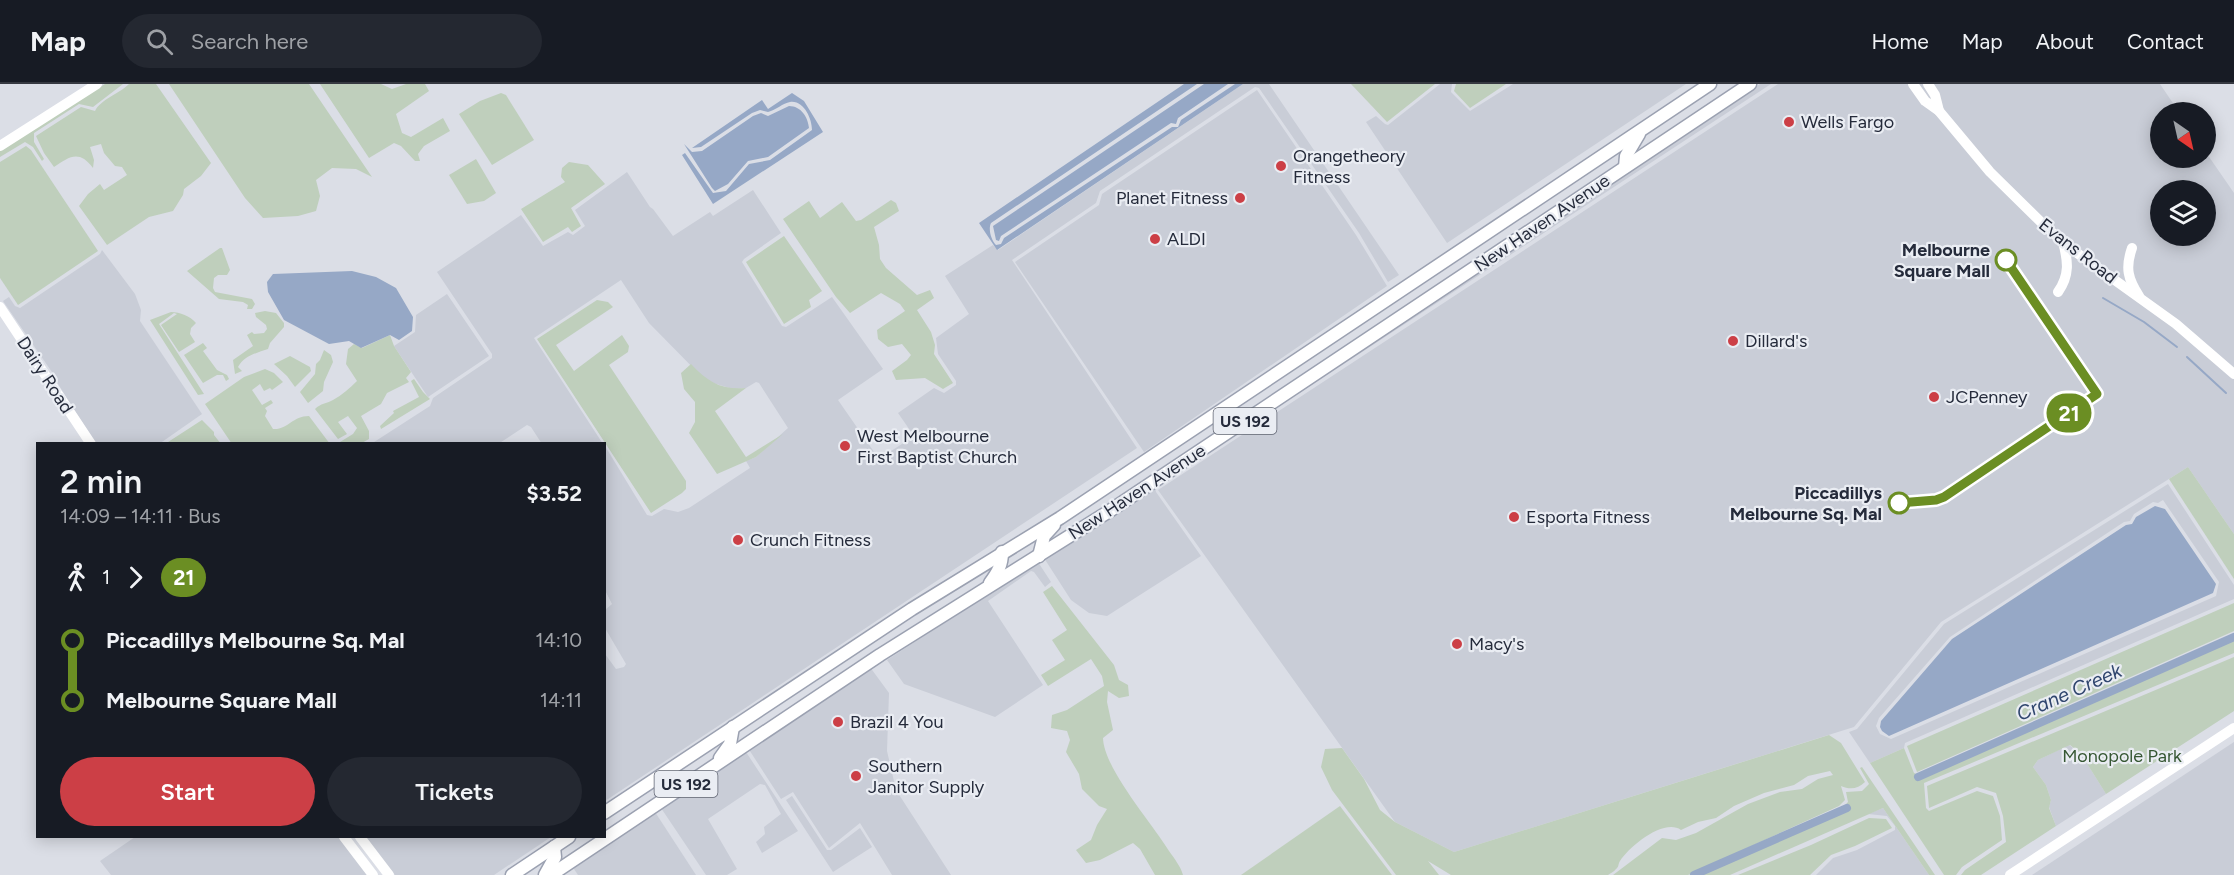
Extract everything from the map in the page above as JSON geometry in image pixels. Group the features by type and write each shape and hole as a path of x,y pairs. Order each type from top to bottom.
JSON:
{"main road":[{"name":"New Haven Avenue","path":"606,812 912,609 1060,518 1710,84"},
{"path":"1732,96 1740,84"},
{"name":"New Haven Avenue","path":"551,875 888,650 1108,512 1750,84"},
{"path":"1625,167 1629,148 1643,128"},
{"path":"1608,178 1615,167 1621,143"},
{"path":"1039,556 1044,536 1060,518"},
{"path":"986,588 999,572 1002,552"},
{"path":"746,745 743,738 745,730 755,712"},
{"path":"716,764 730,744 733,727"},
{"path":"655,805 658,786 670,769"},
{"path":"512,875 567,838"},
{"path":"545,875 555,857 554,847"}],"street":[{"path":"0,147 97,84"},
{"name":"Evans Road","path":"1913,84 1925,101 1940,111 1999,182 2063,242 2186,332 2234,374"},
{"name":"Evans Road","path":"1928,84 1935,95 1940,111"},
{"path":"2058,292 2068,271 2063,242"},
{"path":"2132,248 2127,264 2128,273 2141,299"},
{"name":"Dairy Road","path":"0,307 90,442"},
{"path":"2010,875 2234,728"},
{"path":"346,838 373,875"},
{"path":"361,838 389,875"}],"shaded area":[{"path":"1243,84 1269,84 1399,275 1388,282 1359,233 1259,88 1255,87 1100,191 1096,203 1012,260 1137,448 606,800 606,655 616,669 626,664 606,630 606,609 612,604 606,592 606,448 647,515 652,516 664,509 678,512 689,508 750,468 746,461 756,457 788,428 759,383 756,382 746,388 733,389 706,381 649,323 621,280 534,338 602,442 541,442 531,427 527,425 501,442 374,442 430,406 433,398 492,358 492,354 437,272 521,215 543,246 568,232 573,235 585,226 575,210 627,172 673,236 710,212 713,216 753,190 781,233 742,262 782,326 786,327 832,297 883,369 838,400 879,459 914,436 898,413 934,388 944,393 956,385 956,381 938,354 936,338 969,314 945,276 993,245 998,250"},
{"path":"1440,84 1452,84 1451,92 1470,111 1513,84 1686,84 1447,243 1366,122 1376,116 1388,125"},
{"path":"1760,84 1771,84 1298,394 1296,392"},
{"path":"1778,84 2160,84 2172,102 2150,102 2150,168 2216,167 2234,193 2234,534 2188,467 1941,622 1854,727 1454,852 1395,822 1158,490"},
{"path":"1257,90 1356,235 1387,286 1144,452 1015,262 1099,205 1102,194"},
{"path":"102,250 135,294 141,310 140,321 202,414 162,442 95,442 54,375 3,301 9,297 15,306 20,308 100,254"},
{"path":"447,294 489,356 428,397 394,346 415,332 416,315"},
{"path":"1281,403 1155,488 1201,556 1107,616 1089,613 1071,600 1044,558"},
{"path":"2168,484 2234,585 2234,599 1905,743 1904,748 1870,763 1849,732 1857,729 1944,624","holes":["2163,500 2219,582 2216,596 1891,739 1880,734 1876,726 1879,718 1950,637 2124,522 2130,521 2134,514 2153,502 2158,503"]},
{"path":"1038,562 1051,582 1045,587 1031,571 988,601 1043,685 995,717 904,684 887,660"},
{"path":"867,663 889,693 887,751 896,790 951,875 892,875 860,823 829,848 793,792 781,799 746,745"},
{"path":"2234,742 2234,875 2032,875"},
{"path":"2069,745 2081,754 2106,794 2056,826 2049,807 2051,800 2046,785 2033,767 2038,760"},
{"path":"746,752 798,831 762,853 756,842 765,834 764,827 781,814 765,785 760,784 708,819 737,869 727,875 706,875 661,808"},
{"path":"792,796 827,850 831,850 860,828 872,847 833,872 786,800"},
{"path":"1883,808 1929,875 1816,875 1833,858 1857,850 1895,830 1895,826 1887,816 1868,814"},
{"path":"655,812 696,875 578,875 572,866"},
{"path":"134,838 341,838 368,875 111,875 100,861"},
{"path":"365,838 550,838 494,875 395,875"}],"green space":[{"path":"105,84 123,84 93,107 79,104 34,133 34,142 44,159 42,161 33,147 25,142 0,157 0,151"},
{"path":"129,84 156,84 211,163 201,176 184,189 173,211 149,217 107,245 79,206 100,184 104,190 127,175 122,167 115,166 104,153 101,144 90,147 94,160 93,168 83,158 78,157 69,158 54,167 36,136 81,107 95,111 101,103"},
{"path":"169,84 309,84 372,177 356,169 332,168 316,180 320,196 316,211 298,216 263,218 245,198"},
{"path":"320,84 381,84 392,89 406,84 425,84 429,91 396,114 402,133 411,137 443,118 450,131 424,146 418,154 420,161 415,161 401,146 394,143 369,158"},
{"path":"1351,84 1435,84 1387,122"},
{"path":"1456,84 1506,84 1470,108 1454,91"},
{"path":"501,93 506,95 534,140 492,165 459,114 480,101"},
{"path":"26,146 31,150 98,251 18,305 0,278 0,162"},
{"path":"476,159 496,193 484,201 467,204 449,175"},
{"path":"569,162 588,165 605,184 571,208 581,226 572,232 568,227 543,242 521,209 565,182 561,177 562,168"},
{"path":"891,200 896,203 899,211 874,227 880,259 886,268 917,295 930,290 934,298 917,310 931,332 935,345 934,354 953,383 943,389 925,378 896,380 892,371 911,355 902,344 888,347 878,339 877,330 905,311 900,304 881,293 850,313 836,297 783,219 809,201 820,218 842,202 856,221"},
{"path":"784,236 822,291 809,300 811,307 784,324 746,262"},
{"path":"222,248 230,270 227,275 218,275 214,278 215,292 252,299 255,304 252,309 247,309 248,305 243,302 219,299 187,271"},
{"path":"597,300 608,302 613,307 556,345 574,371 622,335 629,346 628,352 609,365 686,481 686,489 682,493 651,513 537,339"},
{"path":"265,311 276,313 284,323 284,327 270,343 268,349 244,360 238,367 242,371 235,374 233,360 253,346 247,335 252,332 254,334 264,333 267,329 255,313"},
{"path":"171,312 185,315 196,323 191,328 190,334 195,342 179,352 161,325 177,314 174,313 159,324 204,394 198,395 150,320"},
{"path":"390,335 394,346 411,372 406,378 409,382 387,393 381,404 361,416 369,431 369,439 364,442 340,442 353,434 357,428 348,416 338,422 347,434 338,439 315,409 340,396 357,381 346,364 348,349 354,344 362,348"},
{"path":"203,343 207,348 203,351 217,370 227,375 229,379 226,381 223,375 217,375 203,383 184,355"},
{"path":"324,350 331,355 333,362 324,382 323,391 308,403 300,392 315,374 316,364"},
{"path":"290,356 310,367 311,371 295,387 274,364"},
{"path":"691,364 703,376 716,384 729,388 746,388 715,411 746,457 783,434 756,457 717,474 689,433 695,422 695,402 684,389 681,373"},
{"path":"265,369 274,373 283,382 272,390 270,388 264,391 260,384 252,390 262,405 271,400 273,403 265,408 267,411 265,416 273,429 283,427 298,418 309,416 328,442 231,442 205,404 244,377"},
{"path":"414,379 430,399 381,429 380,426 394,413 393,411 419,397 411,381"},
{"path":"202,420 214,432 219,442 168,442"},
{"path":"2188,467 2234,534 2234,579 2169,479"},
{"path":"1052,586 1114,665 1119,680 1128,685 1129,696 1119,698 1108,691 1107,702 1113,730 1103,738 1105,751 1130,796 1183,875 1155,875 1140,849 1133,843 1100,860 1086,863 1076,850 1091,840 1107,809 1099,806 1082,789 1079,774 1066,752 1070,740 1067,731 1051,728 1052,715 1067,710 1104,686 1102,676 1091,659 1048,686 1041,675 1065,660 1052,640 1067,630 1043,592"},
{"path":"2234,603 2234,631 1917,772 1907,746"},
{"path":"2234,635 2234,653 1924,783 1926,808 1929,811 1977,791 1993,796 2000,816 2002,840 1962,867 1956,875 1944,875 1870,763 1904,748 1914,773 1919,775"},
{"name":"Monopole Park","path":"2234,657 2234,711 2106,794 2081,754 2070,745 2038,760 2033,767 2046,785 2051,800 2049,808 2056,826 1981,875 1961,875 2006,842 2003,816 1996,793 1977,787 1929,808 1927,786"},
{"path":"1829,735 1841,743 1865,782 1854,788 1841,786 1845,800 1839,806 1688,875 1613,875 1662,838 1676,840 1696,833 1748,804 1780,792 1802,789 1818,779 1833,775 1830,771 1808,776 1794,785 1764,793 1734,806 1716,818 1698,822 1681,830 1674,827 1666,828 1648,835 1631,848 1617,868 1608,875 1451,875 1428,861 1439,875 1396,875 1332,790 1321,767 1325,749 1342,748 1364,779 1380,810 1395,822 1454,852"},
{"path":"1862,767 1935,875 1929,875 1883,808 1730,875 1697,875 1841,809 1848,802 1846,792 1862,791 1869,784 1860,768"},
{"path":"1340,806 1392,875 1241,875"},
{"path":"1869,818 1886,819 1892,828 1831,855 1810,875 1738,875 1811,845"}],"water":[{"path":"1184,84 1197,84 991,223 990,234 996,245 1001,244 1004,238 1172,127 1178,127 1181,120 1235,84 1243,84 997,250 979,223"},
{"path":"1204,84 1228,84 1178,118 1176,124 1171,123 1001,236 999,241 996,240 993,226"},
{"path":"792,93 804,101 823,132 713,204 682,155 685,153 713,193 726,191 749,164 770,160 812,130 811,121 803,107 790,102 768,112 760,110 701,147 692,148 762,100 768,109"},
{"path":"789,106 803,113 809,128 768,157 748,161 728,184 715,191 684,144 692,152 702,151 753,116 761,113 768,116"},
{"path":"352,271 376,277 396,288 413,317 412,331 399,340 390,335 361,348 349,341 329,344 284,320 268,292 267,282 273,274"},
{"path":"2155,506 2165,509 2216,584 2213,593 1889,736 1882,731 1881,721 1952,639 2126,525 2132,524 2136,517"}],"waterway":[{"path":"2103,298 2144,322 2177,347"},
{"path":"2187,357 2226,393"},
{"name":"Crane Creek","path":"1918,777 2234,637"},
{"name":"Crane Creek","path":"1694,875 1847,808"}],"bus line":[{"name":"21","path":"1899,503 1936,500 1944,497 2097,394 2006,260"}],"place":[{"name":"Wells Fargo","path":"1789,122"},
{"name":"Orangetheory Fitness","path":"1281,166"},
{"name":"Planet Fitness","path":"1240,198"},
{"name":"ALDI","path":"1155,239"},
{"name":"Melbourne Square Mall","path":"2006,260"},
{"name":"Dillard's","path":"1733,341"},
{"name":"JCPenney","path":"1934,397"},
{"name":"West Melbourne First Baptist Church","path":"845,446"},
{"name":"Piccadillys Melbourne Sq. Mal","path":"1899,503"},
{"name":"Esporta Fitness","path":"1514,517"},
{"name":"Crunch Fitness","path":"738,540"},
{"name":"Macy's","path":"1457,644"},
{"name":"Brazil 4 You","path":"838,722"},
{"name":"Southern Janitor Supply","path":"856,776"}]}
